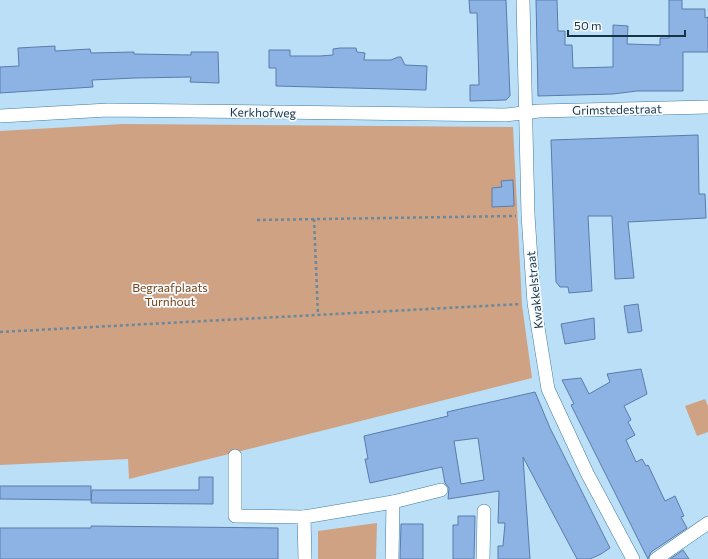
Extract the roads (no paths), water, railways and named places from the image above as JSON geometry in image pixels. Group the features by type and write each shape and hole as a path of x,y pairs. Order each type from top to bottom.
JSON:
{"street":[{"name":"Kwakkelstraat","path":"523,0 527,113 528,215 534,303 548,389 587,473 633,559"},
{"name":"Grimstedestraat","path":"527,113 539,111 708,107"},
{"name":"Kerkhofweg","path":"0,116 108,110 490,115 527,113"},
{"path":"236,456 235,516 304,517 393,502 441,490"},
{"path":"392,559 393,502"},
{"path":"483,559 484,510"},
{"path":"304,517 306,559"},
{"path":"656,559 708,523"}],"park label":[{"name":"Begraafplaats Turnhout","path":"170,294"}]}
